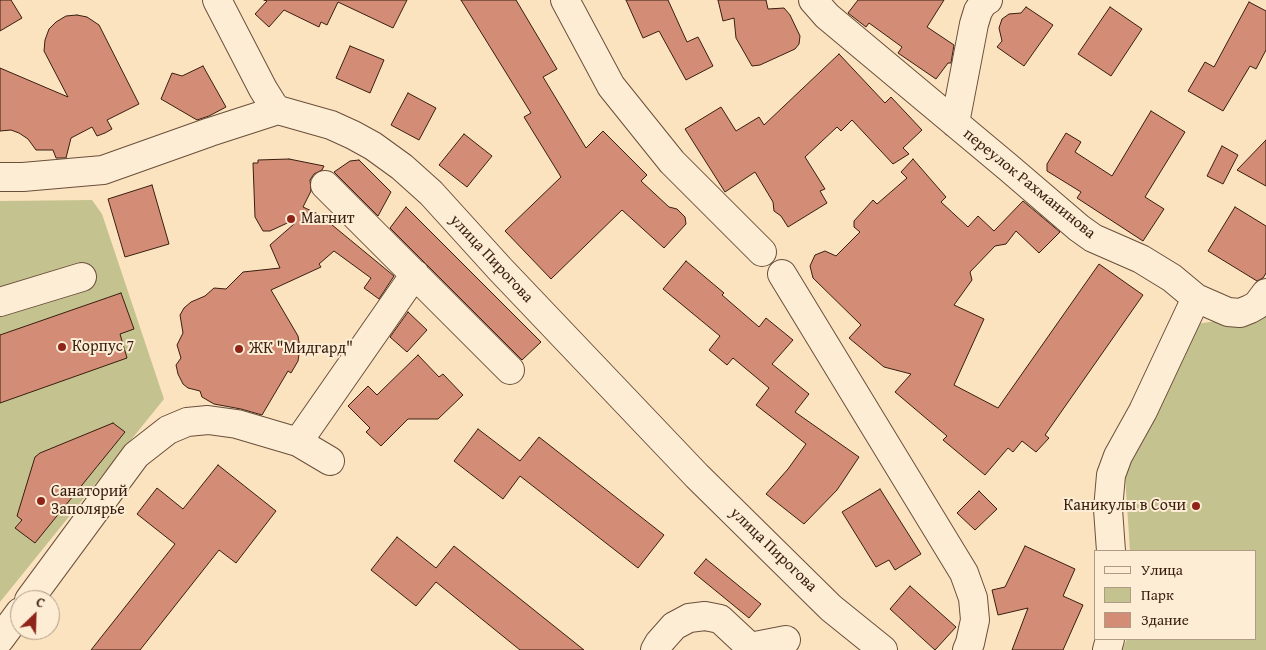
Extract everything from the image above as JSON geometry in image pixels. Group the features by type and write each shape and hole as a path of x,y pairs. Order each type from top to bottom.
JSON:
{"street":[{"path":"0,176 23,177 103,170 278,110 263,89 217,0"},
{"path":"565,0 612,86 672,162 762,252"},
{"name":"переулок Рахманинова","path":"813,0 827,16 1078,228 1094,238 1158,269 1196,298 1228,312 1240,313 1250,309 1257,305 1266,293"},
{"path":"955,123 974,24 978,11 983,3 988,0"},
{"name":"улица Пирогова","path":"278,110 331,125 353,135 373,146 402,167 431,193 500,269 697,476 831,608 883,650"},
{"path":"325,185 510,370"},
{"path":"298,442 415,274"},
{"path":"782,274 964,573 972,598 975,620 967,650"},
{"path":"0,302 82,277"},
{"path":"1111,550 1108,509 1111,475 1118,456 1144,412 1196,298"},
{"path":"36,590 136,455 168,430 186,422 208,420 237,424 298,442 330,461"},
{"path":"655,650 658,643 674,626 689,618 705,616 720,619 750,647 786,640"},
{"path":"0,639 10,626"}],"green space":[{"name":"Санаторий Заполярье","path":"92,200 102,214 164,399 0,602 0,201"},
{"name":"Каникулы в Сочи","path":"1266,298 1266,650 1122,650 1127,640 1256,640 1256,550 1130,550 1124,460 1190,325 1256,315"}],"building":[{"path":"0,0 11,0 22,18 0,31"},
{"path":"264,0 407,0 393,28 338,2 327,25 321,22 319,27 284,10 269,27 255,14 267,1"},
{"path":"461,0 516,0 557,69 543,77 586,148 603,131 647,175 641,181 669,207 677,209 685,217 686,224 664,248 622,210 551,279 505,231 561,177 524,117 531,113"},
{"path":"626,0 668,0 687,42 698,37 713,66 686,80 659,31 643,38"},
{"path":"718,0 766,0 768,9 784,8 790,15 800,36 799,44 795,49 760,65 752,66 736,38 734,18 723,21"},
{"path":"858,0 944,0 927,27 954,45 951,63 948,63 936,79 898,53 902,47 869,23 866,27 848,13"},
{"path":"1249,2 1266,11 1266,50 1256,69 1250,66 1223,111 1188,91 1205,62 1214,67"},
{"path":"1026,7 1053,25 1024,66 997,47 1002,41 999,28 1002,19 1009,14 1021,13"},
{"path":"1110,7 1142,29 1111,76 1078,54"},
{"path":"77,15 87,17 99,25 139,104 107,120 112,129 105,133 97,136 92,127 71,138 66,158 56,158 53,150 36,150 28,139 19,133 11,130 0,131 0,68 68,97 44,51 45,40 49,29 56,22 66,16"},
{"path":"350,46 384,60 370,93 336,78"},
{"path":"839,54 885,103 891,97 922,130 903,148 909,154 893,164 852,120 841,131 837,127 805,157 825,189 820,191 827,203 788,227 781,216 774,211 773,202 755,172 725,192 685,129 721,107 736,131 759,117 764,125"},
{"path":"203,66 226,107 197,120 161,99 172,73 182,76"},
{"path":"408,93 436,108 419,140 391,125"},
{"path":"1151,111 1185,132 1145,197 1164,209 1143,241 1077,198 1081,192 1047,171 1047,164 1066,133 1081,142 1075,152 1112,176"},
{"path":"464,134 492,156 467,187 439,165"},
{"path":"1266,140 1266,186 1237,170"},
{"path":"1222,146 1238,155 1223,184 1207,176"},
{"path":"289,159 324,166 310,180 311,191 303,207 320,215 394,276 379,299 364,288 371,278 334,251 319,264 321,267 271,290 298,336 300,348 298,361 291,373 288,371 262,415 214,404 202,397 200,391 188,388 183,384 176,365 181,358 177,345 183,333 180,315 191,302 205,296 214,288 226,289 243,272 280,268 270,245 294,224 293,222 296,219 270,231 263,231 255,217 253,163 258,163 258,160"},
{"path":"913,159 946,197 941,202 968,227 978,216 994,231 1023,201 1060,232 1039,253 1016,231 1006,244 995,246 970,272 972,280 954,305 984,319 954,385 998,408 1099,264 1143,295 1045,435 1049,438 1036,452 1022,441 1013,452 1008,448 985,475 943,440 947,436 895,392 911,374 884,367 849,338 861,325 813,278 810,266 815,255 825,251 836,256 860,232 854,227 854,221 873,200 877,204 907,178 901,172"},
{"path":"359,160 391,192 378,216 334,172 350,161"},
{"path":"152,185 169,244 125,257 108,199"},
{"path":"406,207 541,342 522,360 390,228"},
{"path":"1235,207 1266,226 1266,273 1263,278 1257,281 1208,251"},
{"path":"686,261 724,293 722,295 759,327 766,318 793,340 772,364 809,394 795,412 859,457 837,490 804,524 766,494 788,469 806,444 756,405 769,388 733,358 727,365 709,350 720,336 663,289"},
{"name":"Корпус 7","path":"121,293 134,329 120,334 127,358 0,403 0,335"},
{"path":"408,312 427,330 407,352 390,337"},
{"path":"418,355 439,377 443,374 463,395 438,419 408,419 381,446 366,432 370,428 348,406 368,386 377,395"},
{"path":"113,423 125,432 35,543 15,528 22,520 17,516 35,457 40,453"},
{"path":"478,429 520,461 539,437 664,535 638,568 520,476 503,499 454,461"},
{"path":"218,465 276,511 236,563 219,550 140,650 91,650 175,544 137,514 157,488 183,509"},
{"path":"880,489 921,554 895,570 889,560 876,567 842,512"},
{"path":"979,491 997,509 975,530 957,513"},
{"path":"397,537 436,568 454,546 584,650 520,650 436,582 416,606 371,570"},
{"path":"1025,546 1075,569 1063,596 1083,605 1063,650 1012,650 1028,608 998,615 992,590 1005,587"},
{"path":"706,559 761,604 749,618 694,573"},
{"path":"910,586 956,627 935,650 890,609"}],"place":[{"name":"Магнит","path":"291,219"},
{"name":"Корпус 7","path":"62,347"},
{"name":"ЖК \"Мидгард\"","path":"239,349"},
{"name":"Санаторий Заполярье","path":"41,501"},
{"name":"Каникулы в Сочи","path":"1196,506"}]}
